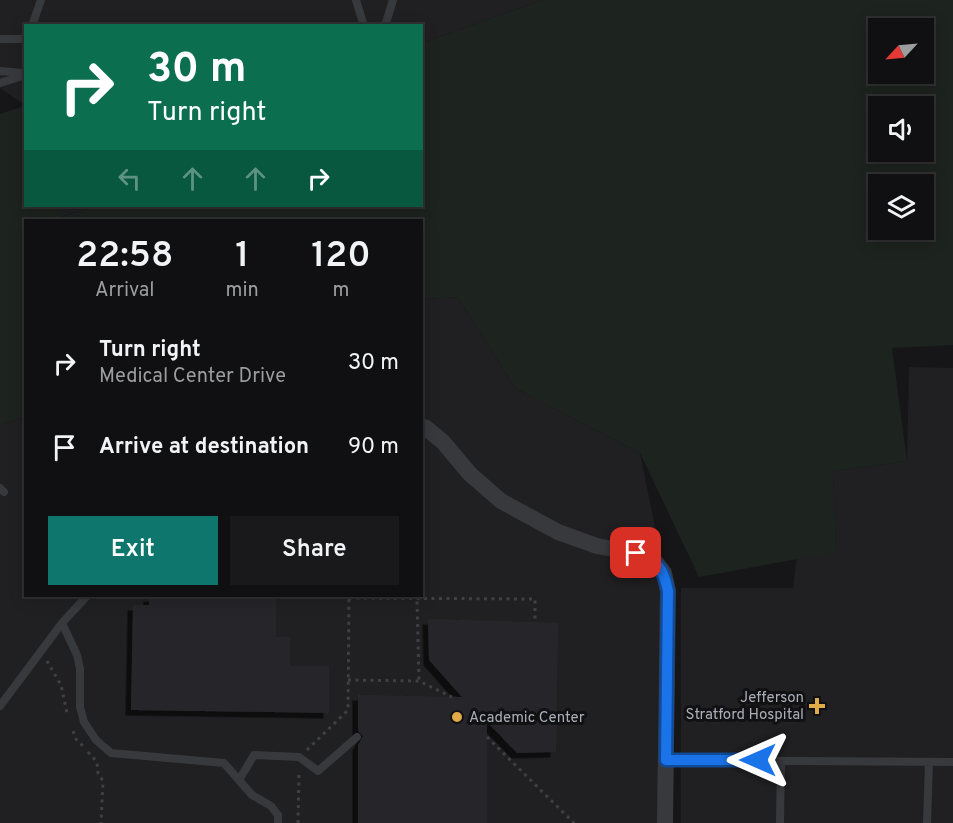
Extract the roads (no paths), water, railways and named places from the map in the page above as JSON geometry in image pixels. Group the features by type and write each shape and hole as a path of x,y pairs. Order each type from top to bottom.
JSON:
{"street":[{"path":"423,427 443,442 470,474 501,501 558,532 597,546 636,553 654,560 664,573 668,591 665,823"}],"lane":[{"path":"33,24 41,0"},
{"path":"356,0 361,24"},
{"path":"386,24 393,0"},
{"path":"0,39 24,39"},
{"path":"0,71 24,74"},
{"path":"0,83 24,75"},
{"path":"0,706 62,623 86,597"},
{"path":"62,623 77,655 80,669 80,707 84,722 96,740 111,753 224,764 252,795 271,806 278,815 278,823"},
{"path":"239,780 254,755 299,757 318,771 357,737"},
{"path":"666,760 953,762"},
{"path":"780,823 781,761"},
{"path":"927,823 929,762"}],"place":[{"name":"Jefferson Stratford Hospital","path":"817,706"},
{"name":"Academic Center","path":"457,717"}]}
